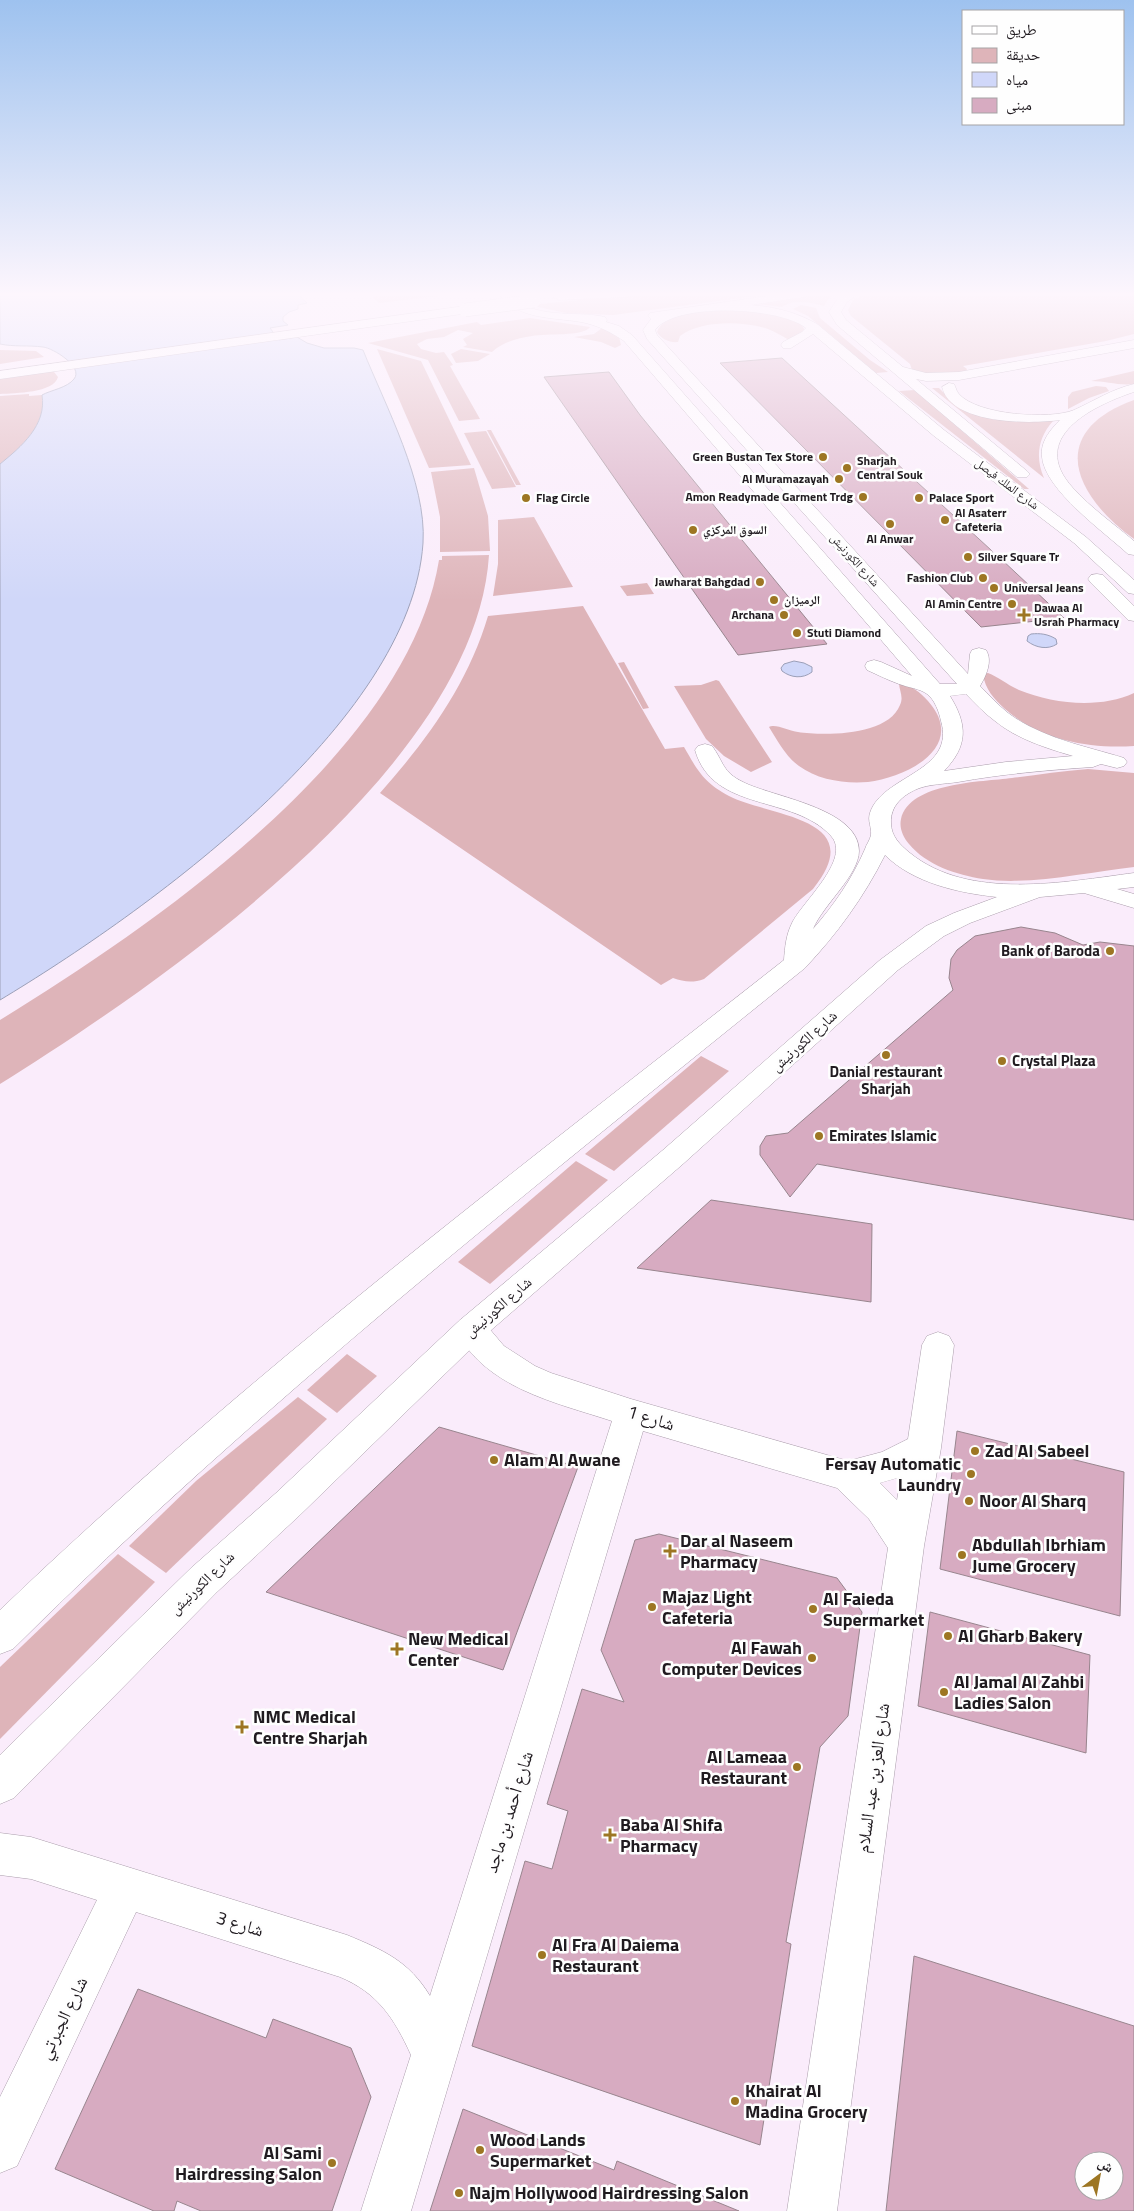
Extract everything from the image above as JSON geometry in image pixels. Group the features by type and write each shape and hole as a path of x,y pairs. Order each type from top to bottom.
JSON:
{"main road":[{"name":"شارع الكورنيش","path":"672,395 948,707 952,716 954,736 948,754 933,771 893,795 884,804 879,816 882,835"},
{"name":"شارع الكورنيش","path":"704,395 970,687 998,714 1027,732 1126,762"},
{"name":"شارع الملك فيصل","path":"894,395 939,433 1080,540 1134,589"},
{"name":"شارع الملك فيصل","path":"929,395 1032,483"},
{"path":"954,395 959,401 979,411 1006,417 1027,419 1076,414"},
{"path":"1113,395 1102,399 1076,414 1060,428 1051,441 1048,455 1060,481 1079,503 1134,550"},
{"path":"1054,470 1051,477 1059,506 1134,572"},
{"path":"1011,487 1014,500 1019,508 1059,544"},
{"path":"1059,506 1087,520 1123,547 1134,550"},
{"path":"1086,568 1134,616"},
{"path":"874,666 896,677 934,690 951,691 970,687 978,671 978,654"},
{"path":"705,750 711,766 726,781 749,793 820,816 838,830 848,846 847,862 808,915 798,933 796,963"},
{"path":"910,785 1009,768 1097,761 1126,762"},
{"path":"0,1636 146,1496 276,1382 620,1102 796,963 817,941 851,898 874,856 882,835"},
{"path":"882,835 886,842 902,857 920,869 942,878 981,888 1002,890 1041,889 1134,880"},
{"path":"1077,886 1134,901"},
{"name":"شارع الكورنيش","path":"0,1784 204,1580 288,1504 471,1329 681,1150 911,947 935,931 962,918 1041,889"},
{"name":"شارع 1","path":"471,1329 493,1355 524,1376 562,1391 848,1476 882,1508 906,1546"},
{"name":"شارع العز بن عبد السلام","path":"812,2211 906,1546 924,1448 938,1345"},
{"name":"شارع أحمد بن ماجد","path":"386,2211 631,1413"},
{"name":"شارع 1","path":"848,1476 889,1466 924,1448"},
{"name":"شارع 3","path":"0,1854 32,1858 346,1957 377,1971 402,1995 422,2026 435,2056"},
{"name":"شارع الجبرتي","path":"0,2149 125,1888"}],"green space":[{"path":"42,395 42,406 36,426 24,443 0,464 0,396"},
{"path":"397,395 437,395 471,465 429,468"},
{"path":"446,395 467,395 480,419 459,421"},
{"path":"904,395 921,395 1029,489 1024,489"},
{"path":"941,395 946,395 950,399 1014,421 1053,421 1041,441 1039,455 1044,478"},
{"path":"1069,395 1097,395 1068,409"},
{"path":"1134,400 1134,539 1113,522 1096,503 1084,484 1078,465 1079,446 1088,429 1106,413"},
{"path":"487,430 491,430 521,485 516,485"},
{"path":"486,431 516,487 492,489 464,433"},
{"path":"474,468 488,516 490,551 440,552 440,517 431,472"},
{"path":"534,517 573,587 493,596 498,564 498,520"},
{"path":"489,555 471,634 430,712 372,788 302,860 224,927 144,988 0,1084 0,1020 130,935 199,883 266,826 327,764 379,699 418,631 439,560 442,560 442,556"},
{"path":"647,583 654,594 627,596 620,586"},
{"path":"583,606 665,749 684,747 702,775 720,791 747,803 808,823 823,833 830,847 828,865 813,889 704,979 688,981 673,978 661,985 380,793 414,753 444,710 469,665 480,641 488,616"},
{"path":"624,662 649,708 643,709 618,663"},
{"path":"988,673 1032,695 1061,701 1092,703 1121,698 1134,693 1134,746 1117,747 1083,744 1049,735 1034,728 1019,720 994,697 984,679 983,674"},
{"path":"716,680 719,681 772,762 751,772 724,756 706,739 674,686 701,685"},
{"path":"899,683 915,689 928,701 939,717 941,732 937,745 928,756 900,774 868,782 841,782 823,778 806,771 794,762 782,748 769,727 775,726 798,732 823,734 854,732 869,728 883,723 893,715 900,705"},
{"path":"1088,769 1134,773 1134,867 1039,880 1001,881 983,879 953,872 924,858 907,841 902,832 901,819 907,807 918,798 932,791 966,783"},
{"path":"701,1056 729,1071 614,1171 585,1154"},
{"path":"576,1161 608,1180 490,1284 458,1262"},
{"path":"347,1354 377,1376 337,1413 307,1390"},
{"path":"298,1397 327,1419 166,1573 129,1546 196,1481"},
{"path":"118,1554 155,1582 0,1739 0,1667"}],"water":[{"path":"42,395 383,395 412,470 422,520 423,543 407,611 372,679 322,744 261,807 194,865 125,918 0,1000 0,464 24,443 31,434 41,416"},
{"path":"1031,634 1050,636 1056,639 1057,644 1046,648 1034,645 1027,641 1028,636"},
{"path":"794,661 812,667 812,672 805,676 797,677 782,671 781,668 784,664"}],"building":[{"name":"السوق المركزي","path":"557,395 626,395 827,644 738,655"},
{"path":"752,395 822,395 991,550 997,559 1000,558 1064,618 981,627"},
{"name":"Crystal Plaza","path":"1021,927 1055,933 1083,945 1100,942 1134,946 1134,1220 817,1164 790,1197 760,1155 760,1146 766,1136 788,1133 953,990 949,978 951,959 957,950 975,936"},
{"path":"711,1200 872,1224 871,1302 637,1268"},
{"path":"439,1427 578,1467 503,1670 266,1592"},
{"path":"957,1431 1124,1472 1120,1616 940,1569"},
{"path":"659,1534 837,1578 862,1612 848,1716 820,1747 786,1942 791,1944 760,2145 472,2046 525,1861 552,1869 568,1811 547,1804 582,1689 624,1702 601,1650 635,1540"},
{"path":"930,1612 1090,1655 1086,1753 918,1706"},
{"path":"914,1956 1134,2026 1134,2211 886,2211"},
{"path":"138,1989 266,2038 273,2019 351,2048 371,2097 332,2211 201,2211 177,2201 174,2211 154,2211 55,2169"},
{"path":"463,2109 614,2170 617,2161 739,2211 430,2211"}],"place":[{"name":"Green Bustan Tex Store","path":"823,457"},
{"name":"Sharjah Central Souk","path":"847,468"},
{"name":"Al Muramazayah","path":"839,479"},
{"name":"Amon Readymade Garment Trdg","path":"863,497"},
{"name":"Flag Circle","path":"526,498"},
{"name":"Palace Sport","path":"919,498"},
{"name":"Al Asaterr Cafeteria","path":"945,520"},
{"name":"Al Anwar","path":"890,524"},
{"name":"السوق المركزي","path":"693,530"},
{"name":"Silver Square Tr","path":"968,557"},
{"name":"Fashion Club","path":"983,578"},
{"name":"Jawharat Bahgdad","path":"760,582"},
{"name":"Universal Jeans","path":"994,588"},
{"name":"الرميزان","path":"774,600"},
{"name":"Al Amin Centre","path":"1012,604"},
{"name":"Archana","path":"784,615"},
{"name":"Dawaa Al Usrah Pharmacy","path":"1024,615"},
{"name":"Stuti Diamond","path":"797,633"},
{"name":"Bank of Baroda","path":"1110,951"},
{"name":"Danial restaurant Sharjah","path":"886,1055"},
{"name":"Crystal Plaza","path":"1002,1061"},
{"name":"Emirates Islamic","path":"819,1136"},
{"name":"Zad Al Sabeel","path":"975,1451"},
{"name":"Alam Al Awane","path":"494,1460"},
{"name":"Fersay Automatic Laundry","path":"971,1474"},
{"name":"Noor Al Sharq","path":"969,1501"},
{"name":"Dar al Naseem Pharmacy","path":"670,1551"},
{"name":"Abdullah Ibrhiam Jume Grocery","path":"962,1555"},
{"name":"Majaz Light Cafeteria","path":"652,1607"},
{"name":"Al Faieda Supermarket","path":"813,1609"},
{"name":"Al Gharb Bakery","path":"948,1636"},
{"name":"New Medical Center","path":"397,1649"},
{"name":"Al Fawah Computer Devices","path":"812,1658"},
{"name":"Al Jamal Al Zahbi Ladies Salon","path":"944,1692"},
{"name":"NMC Medical Centre Sharjah","path":"242,1727"},
{"name":"Al Lameaa Restaurant","path":"797,1767"},
{"name":"Baba Al Shifa Pharmacy","path":"610,1835"},
{"name":"Al Fra Al Daiema Restaurant","path":"542,1955"},
{"name":"Khairat Al Madina Grocery","path":"735,2101"},
{"name":"Wood Lands Supermarket","path":"480,2150"},
{"name":"Al Sami Hairdressing Salon","path":"332,2163"},
{"name":"Najm Hollywood Hairdressing Salon","path":"459,2193"}]}
